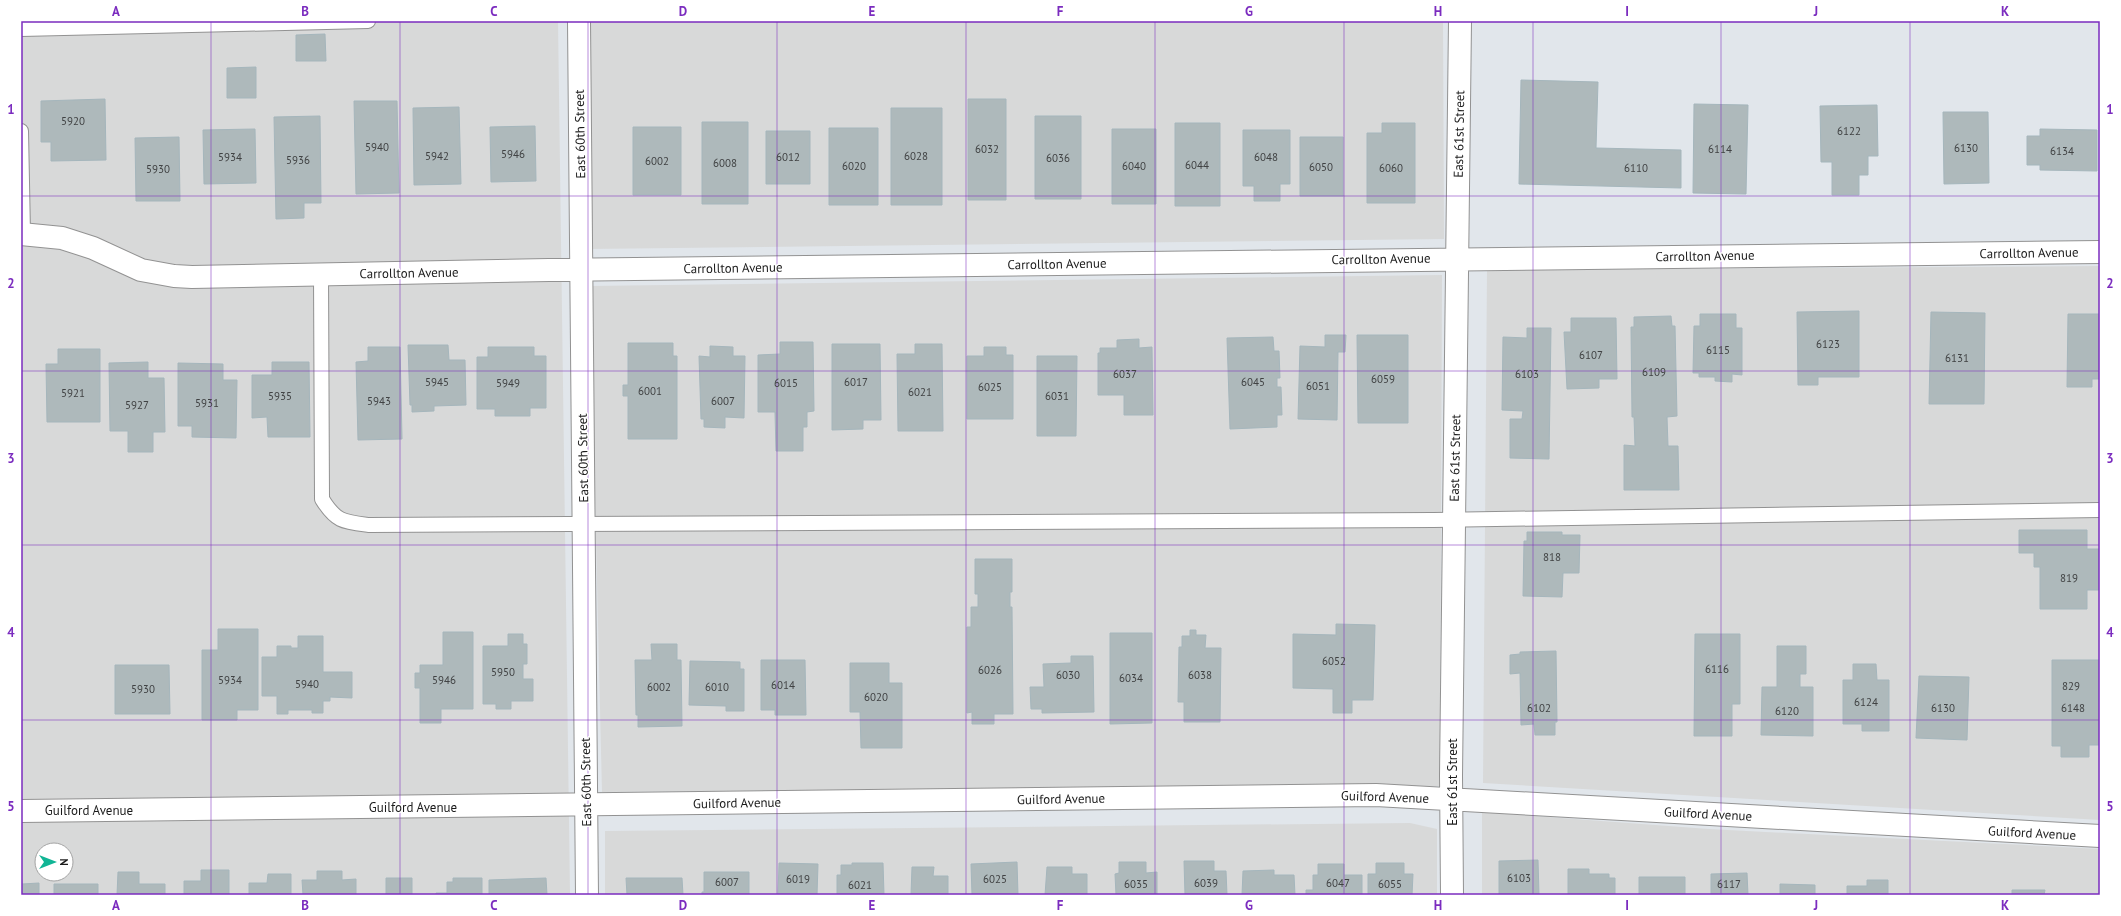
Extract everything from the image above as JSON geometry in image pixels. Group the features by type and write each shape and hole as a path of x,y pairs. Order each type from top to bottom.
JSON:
{"street":[{"name":"East 60th Street","path":"579,21 587,895"},
{"name":"East 61st Street","path":"1452,895 1454,519 1460,21"},
{"name":"Carrollton Avenue","path":"22,234 62,238 94,248 141,270 174,276 2100,252"},
{"name":"Guilford Avenue","path":"21,811 586,806 1360,795 2100,836"}],"lane":[{"path":"21,29 368,21"},
{"path":"21,131 22,234"},
{"path":"321,274 322,499 336,518 347,522 369,525 1454,519 2100,510"}],"shaded area":[{"path":"21,21 558,21 570,895 21,895"},
{"path":"587,21 1443,21 1444,239 587,249"},
{"path":"2100,266 2100,820 1483,783 1487,270"},
{"path":"1442,275 1440,786 602,792 590,286"},
{"path":"1482,812 1709,829 2100,849 2100,895 1482,895"},
{"path":"1410,823 1437,829 1437,895 605,895 605,831"}],"building":[{"path":"325,34 326,61 296,61 296,35"},
{"path":"256,67 256,98 227,98 227,68"},
{"path":"1521,80 1598,82 1596,148 1681,150 1681,188 1519,184"},
{"path":"105,99 106,160 51,161 51,142 41,142 41,101"},
{"path":"968,99 1006,99 1006,200 968,200"},
{"path":"354,101 397,101 399,193 356,194"},
{"path":"1694,104 1748,105 1746,194 1693,193"},
{"path":"1877,105 1878,156 1868,156 1868,175 1859,175 1859,195 1832,195 1832,162 1821,162 1820,106"},
{"path":"459,107 461,184 414,185 413,108"},
{"path":"891,108 942,108 942,205 891,205"},
{"path":"1943,112 1988,112 1989,183 1944,184"},
{"path":"320,116 321,203 304,203 304,218 276,219 274,117"},
{"path":"1035,116 1081,116 1081,199 1035,199"},
{"path":"702,122 748,122 748,204 702,204"},
{"path":"1175,123 1220,123 1220,206 1175,206"},
{"path":"1382,123 1415,123 1415,203 1367,203 1367,133 1382,133"},
{"path":"535,126 536,181 491,182 490,127"},
{"path":"633,127 681,127 681,195 633,195"},
{"path":"829,128 878,128 878,205 829,205"},
{"path":"255,129 256,183 204,184 203,130"},
{"path":"1112,129 1156,129 1156,204 1112,204"},
{"path":"2040,129 2097,130 2097,171 2040,170 2040,165 2027,165 2027,136 2040,136"},
{"path":"1243,130 1290,130 1290,184 1280,184 1280,201 1254,201 1254,186 1243,186"},
{"path":"766,131 810,131 810,184 766,184"},
{"path":"179,137 180,201 136,201 135,138"},
{"path":"1300,137 1343,137 1343,196 1300,196"},
{"path":"1859,311 1859,377 1818,377 1818,385 1798,385 1797,312"},
{"path":"1931,312 1985,313 1984,404 1929,404"},
{"path":"1700,314 1736,314 1736,328 1742,328 1742,375 1732,374 1732,382 1715,381 1715,377 1699,377 1699,373 1693,373 1694,326 1700,326"},
{"path":"2068,314 2100,314 2100,379 2092,379 2092,387 2067,387"},
{"path":"1671,316 1672,326 1675,326 1677,416 1667,417 1668,446 1678,446 1679,490 1624,490 1624,445 1635,446 1634,417 1632,417 1631,327 1634,327 1634,317"},
{"path":"1571,318 1616,318 1617,379 1599,379 1599,388 1567,389 1564,332 1571,332"},
{"path":"1527,328 1551,328 1549,459 1510,458 1510,419 1522,419 1523,411 1502,410 1503,337 1527,338"},
{"path":"1325,335 1346,335 1345,352 1338,352 1337,420 1298,419 1300,346 1325,347"},
{"path":"1357,335 1408,335 1408,423 1358,423"},
{"path":"1273,337 1274,351 1279,351 1280,378 1277,378 1277,387 1281,387 1282,415 1277,415 1277,427 1230,429 1227,338"},
{"path":"1139,339 1139,348 1152,347 1153,415 1124,415 1124,395 1098,395 1098,353 1100,353 1100,348 1117,348 1117,340"},
{"path":"780,342 813,342 814,411 807,412 807,427 803,427 803,451 776,451 775,412 758,412 758,355 780,354"},
{"path":"628,343 673,343 673,356 677,356 677,439 628,439 628,396 623,396 623,385 628,385"},
{"path":"832,344 880,344 881,420 863,420 863,429 832,430"},
{"path":"915,344 942,344 943,431 898,431 897,354 915,354"},
{"path":"408,345 448,345 449,360 465,360 466,405 434,406 434,411 412,412 412,405 410,405"},
{"path":"710,346 733,347 733,356 745,356 744,418 725,417 725,428 704,427 704,419 701,419 699,356 710,357"},
{"path":"368,347 400,347 402,439 358,440 356,362 368,361"},
{"path":"488,347 534,347 534,356 546,356 546,408 530,408 530,416 495,416 495,409 477,409 477,357 488,357"},
{"path":"984,347 1006,347 1006,355 1013,355 1013,419 967,419 967,356 984,356"},
{"path":"58,349 100,349 100,422 47,422 46,364 58,364"},
{"path":"1037,356 1077,356 1076,436 1037,436"},
{"path":"148,362 148,378 164,378 165,432 153,432 153,452 128,452 128,431 110,431 109,363"},
{"path":"272,362 309,362 310,437 268,437 267,417 252,418 252,375 272,375"},
{"path":"178,363 223,364 223,380 237,380 236,438 192,437 192,426 178,426"},
{"path":"2019,530 2087,530 2087,549 2099,549 2099,590 2087,590 2087,609 2040,609 2040,567 2034,567 2034,553 2019,553"},
{"path":"1527,532 1562,532 1562,535 1580,535 1579,573 1563,573 1562,597 1523,596 1524,541 1527,541"},
{"path":"975,559 1012,559 1012,592 1010,592 1010,607 1012,607 1013,714 994,714 994,724 972,724 972,712 967,713 967,627 971,627 971,607 978,607 978,594 975,594"},
{"path":"1336,624 1375,625 1373,700 1352,700 1352,713 1333,713 1333,689 1293,688 1293,634 1336,635"},
{"path":"218,629 258,629 258,710 237,710 237,720 202,720 202,650 218,650"},
{"path":"1190,630 1196,630 1196,635 1206,635 1205,648 1221,648 1220,722 1184,722 1184,702 1178,702 1179,647 1182,647 1182,636 1190,636"},
{"path":"443,632 473,632 473,709 441,709 441,723 420,723 420,688 415,688 415,673 420,673 420,665 443,665"},
{"path":"1110,633 1152,633 1152,723 1110,724"},
{"path":"508,634 523,634 523,644 527,644 527,664 523,664 523,679 533,679 533,701 511,701 511,709 496,709 496,704 483,704 483,646 508,646"},
{"path":"1695,634 1740,634 1740,704 1732,704 1732,736 1694,736"},
{"path":"298,636 323,636 323,672 352,672 352,698 330,697 330,701 323,701 323,713 312,713 312,710 288,710 288,714 277,714 277,696 262,696 262,657 277,657 277,646 291,646 291,648 298,648"},
{"path":"651,644 677,644 677,660 681,660 682,726 638,727 638,715 636,715 635,660 652,660"},
{"path":"1777,646 1806,646 1806,674 1800,674 1800,687 1813,687 1813,736 1761,735 1762,687 1777,687"},
{"path":"1556,651 1557,722 1555,722 1555,735 1535,735 1534,724 1521,725 1520,673 1510,674 1510,655 1520,654 1520,652"},
{"path":"1071,656 1093,656 1094,712 1042,713 1042,709 1031,709 1030,687 1044,687 1043,664 1071,663"},
{"path":"761,660 805,660 806,715 775,715 775,710 761,710"},
{"path":"2052,660 2099,660 2100,745 2089,745 2089,757 2061,757 2061,746 2052,746"},
{"path":"690,661 740,662 740,669 744,669 744,711 726,711 726,706 689,705"},
{"path":"850,663 889,663 889,683 902,683 902,748 861,748 860,712 850,712"},
{"path":"1853,664 1876,664 1877,680 1889,680 1889,731 1862,731 1862,724 1843,724 1843,680 1853,680"},
{"path":"115,665 169,665 170,714 115,714"},
{"path":"1919,676 1969,677 1967,740 1916,738"},
{"path":"1538,860 1539,895 1499,895 1499,861"},
{"path":"1184,861 1214,861 1214,871 1226,871 1227,895 1185,895"},
{"path":"1017,862 1018,895 972,895 971,864"},
{"path":"1119,862 1146,862 1146,873 1157,872 1157,895 1116,895 1115,874 1119,873"},
{"path":"779,863 818,864 817,895 778,895"},
{"path":"852,863 883,863 884,895 837,895 837,875 841,875 841,865 852,865"},
{"path":"1376,863 1404,863 1404,874 1413,874 1412,895 1368,895 1368,874 1376,874"},
{"path":"1318,864 1344,864 1344,875 1362,875 1362,895 1306,895 1306,890 1313,890 1313,875 1318,875"},
{"path":"912,867 934,867 933,876 948,876 948,895 911,895"},
{"path":"1047,867 1072,867 1072,874 1087,874 1087,895 1045,895"},
{"path":"1568,869 1589,869 1589,874 1609,874 1609,878 1615,878 1615,895 1568,895"},
{"path":"201,870 229,870 229,895 184,895 184,881 201,881"},
{"path":"1274,870 1274,875 1294,875 1295,895 1242,895 1243,871"},
{"path":"317,871 342,871 342,880 356,879 356,895 303,895 302,880 317,880"},
{"path":"118,872 139,872 139,884 165,884 165,895 117,895"},
{"path":"704,872 749,872 749,895 702,895 702,892 704,892"},
{"path":"21,873 22,884 39,883 39,895 21,895"},
{"path":"1747,873 1748,895 1711,895 1711,874"},
{"path":"268,874 291,874 291,895 249,895 249,883 267,883"},
{"path":"1639,877 1685,877 1685,895 1639,895"},
{"path":"386,878 412,878 412,895 386,895"},
{"path":"453,878 482,878 482,895 436,895 436,893 447,893 447,882 453,882"},
{"path":"546,878 547,895 489,895 489,880"},
{"path":"626,878 682,878 683,895 627,895"},
{"path":"1867,880 1888,880 1888,895 1847,895 1847,886 1867,886"},
{"path":"54,884 98,884 98,895 54,895"},
{"path":"1780,884 1815,885 1815,895 1780,895"},
{"path":"2012,890 2045,890 2044,895 2012,895"}]}
